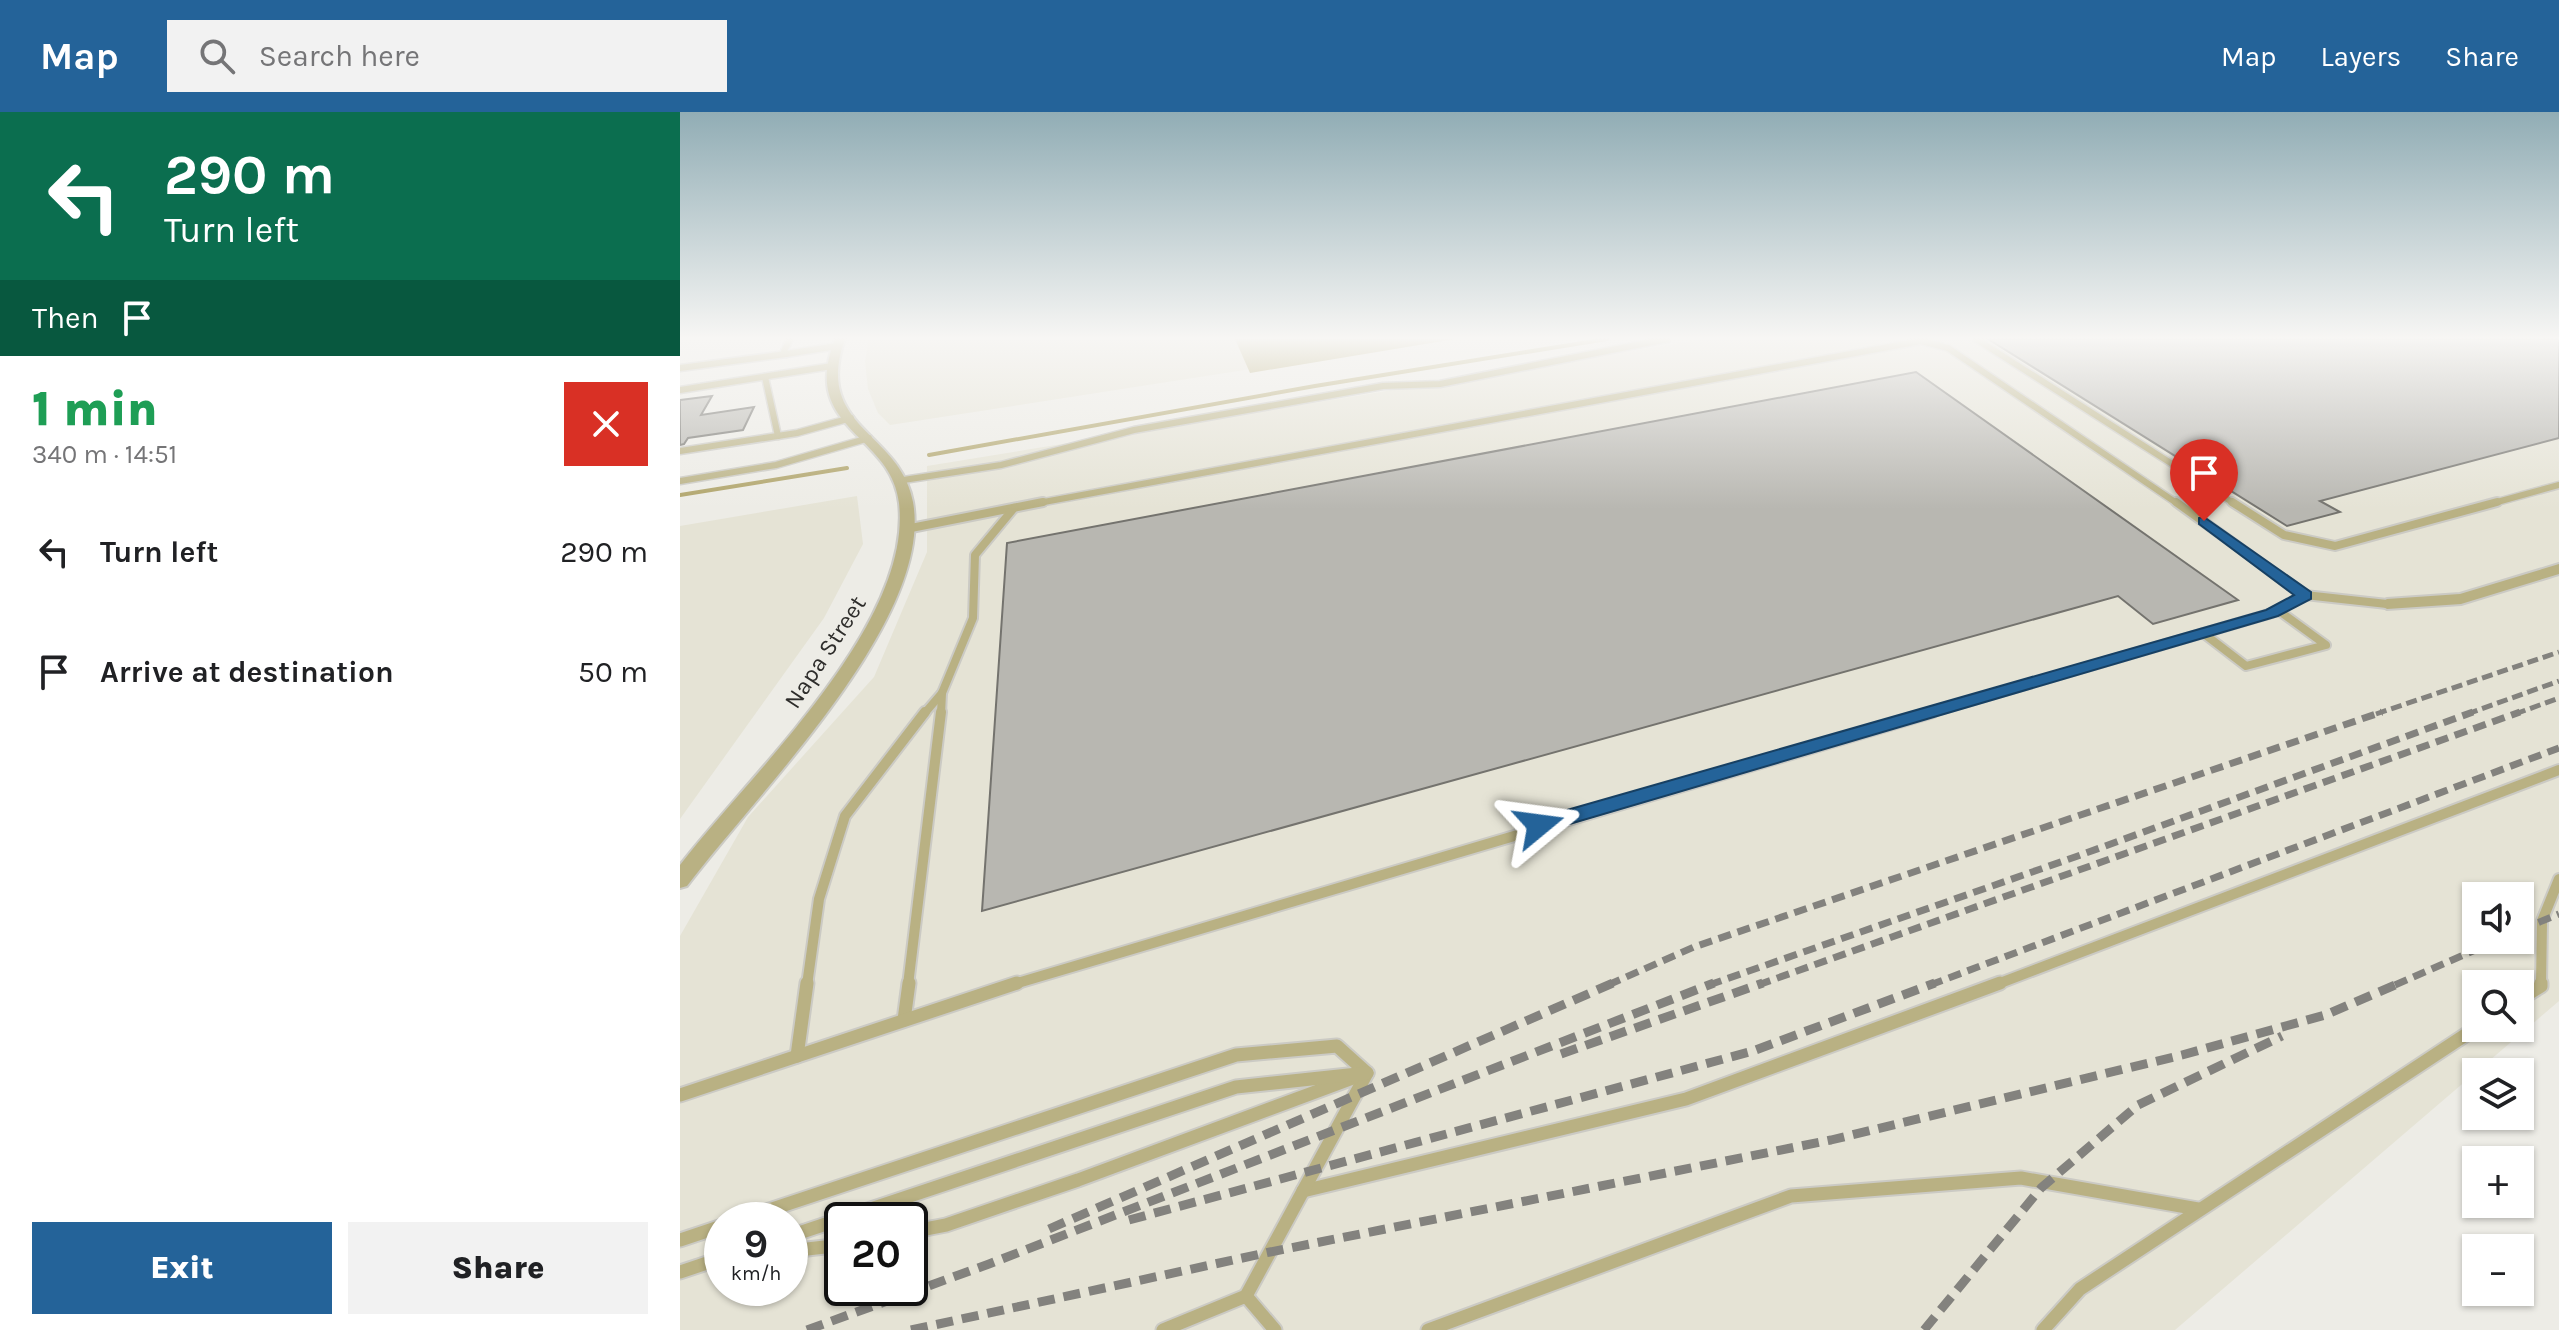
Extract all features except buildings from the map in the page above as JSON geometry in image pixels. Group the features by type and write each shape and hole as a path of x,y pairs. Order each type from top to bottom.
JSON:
{"street":[{"name":"Napa Street","path":"680,880 824,705 860,651 900,566 906,529 906,502 880,451 851,418 837,396"},
{"path":"2387,604 2461,599 2559,569"}],"lane":[{"path":"769,396 778,436"},
{"path":"896,478 993,467 1134,430 1327,396"},
{"path":"906,529 1623,396"},
{"path":"2019,396 2204,521 2305,595 2387,604"},
{"path":"2065,396 2284,535 2335,546 2559,485"},
{"path":"680,451 778,436 851,418"},
{"path":"680,481 776,465 869,438"},
{"path":"797,1056 819,899 845,816 894,749 942,693 973,618 975,555 1014,508"},
{"path":"680,1095 1060,968 1495,838 2203,633 2278,610 2305,595"},
{"path":"2203,633 2246,666 2326,645 2278,610"},
{"path":"904,1020 939,742 942,693"},
{"path":"1303,1191 1686,1099 2559,770"},
{"path":"2534,990 2541,986 2544,949 2542,921 2559,879"},
{"path":"2043,1330 2080,1289 2462,1037"},
{"path":"793,1202 1236,1055 1337,1046 1367,1073"},
{"path":"1163,1330 1246,1296 1367,1073"},
{"path":"928,1228 1063,1185 1367,1073"},
{"path":"808,1230 1236,1087 1367,1073"},
{"path":"1428,1330 1791,1196 2021,1178 2198,1209"},
{"path":"680,1240 704,1232"},
{"path":"680,1272 704,1264"},
{"path":"1246,1296 1275,1330"}],"shaded area":[{"path":"871,396 1078,396 890,425 878,413"},
{"path":"1357,396 2559,396 2559,1001 2534,1022 2534,970 2462,970 2462,1042 2511,1042 2492,1058 2462,1058 2462,1084 2175,1330 680,1330 680,936 748,817 874,677 927,552 927,466"},
{"path":"857,496 863,544 824,618 680,819 680,526"}],"waterway":[{"path":"929,455 1260,396"},
{"path":"680,495 847,468"}],"railway":[{"path":"2376,714 2559,652"},
{"path":"2467,714 2559,681"},
{"path":"2515,714 2559,698"},
{"path":"1608,985 1694,947 2382,712"},
{"path":"1709,985 2075,857 2473,712"},
{"path":"1758,985 2520,712"},
{"path":"1930,985 2559,748"},
{"path":"2534,924 2559,914"},
{"path":"2395,985 2466,954"},
{"path":"1049,1229 1613,983"},
{"path":"807,1330 989,1264 1714,983"},
{"path":"1561,1054 1763,983"},
{"path":"1129,1220 1753,1051 1935,983"},
{"path":"911,1330 1270,1252 1831,1140 2182,1055 2325,1015 2400,983"},
{"path":"1924,1330 2041,1188 2138,1105 2282,1036"}],"route":[{"path":"1539,825 2272,613 2305,595 2204,521"}]}
